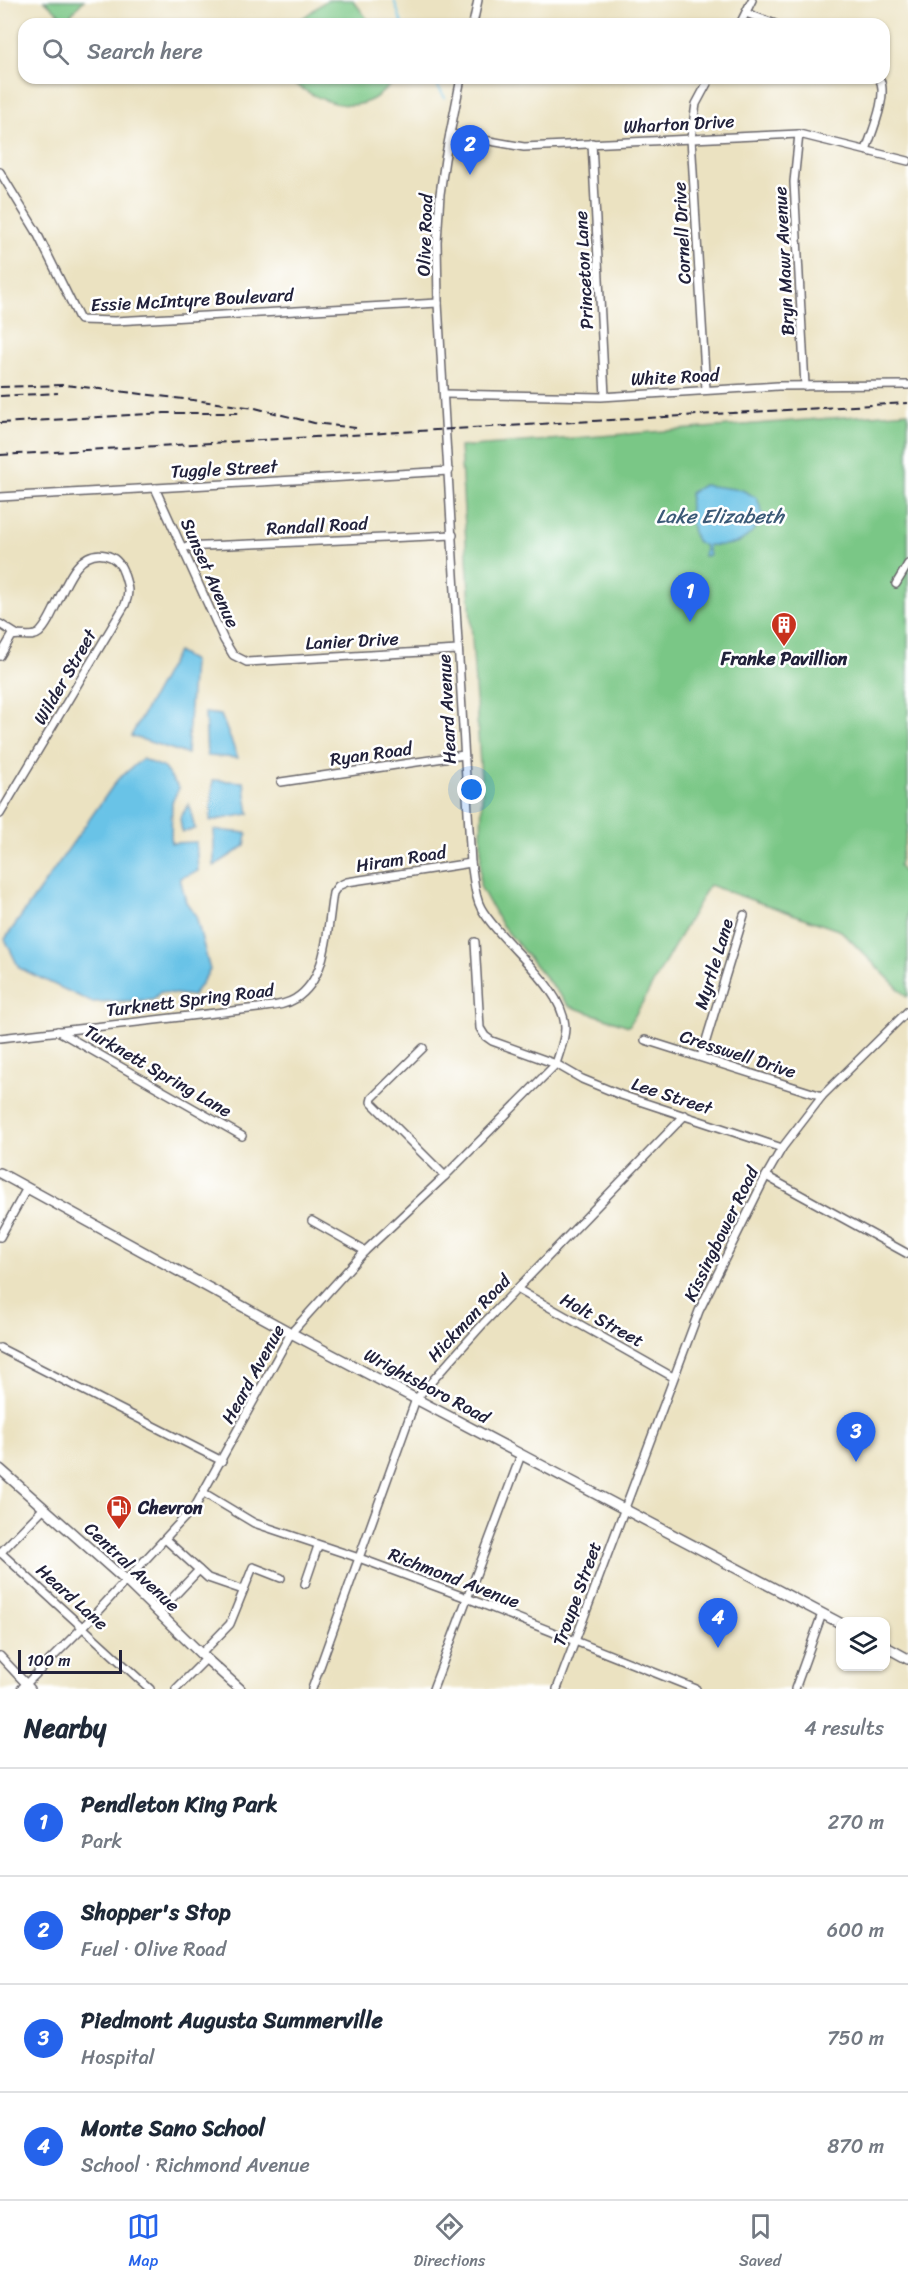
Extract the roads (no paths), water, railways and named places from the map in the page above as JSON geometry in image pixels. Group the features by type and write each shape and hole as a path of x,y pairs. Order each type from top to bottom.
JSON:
{"main road":[{"name":"Wrightsboro Road","path":"0,1173 291,1333 836,1621"},
{"name":"Central Avenue","path":"0,1469 124,1580 203,1657 240,1689"},
{"path":"890,1650 908,1659"}],"street":[{"path":"474,18 478,0"},
{"path":"743,18 752,0"},
{"path":"746,13 759,18"},
{"name":"Olive Road","path":"444,394 438,303 438,222 445,159 461,84"},
{"name":"Cornell Drive","path":"706,390 691,138 696,104 707,84"},
{"path":"866,150 880,106 882,84"},
{"name":"Wharton Drive","path":"450,134 524,147 799,134 908,162"},
{"name":"Bryn Mawr Avenue","path":"799,134 794,182 805,386"},
{"name":"Princeton Lane","path":"592,143 605,396"},
{"name":"Essie McIntyre Boulevard","path":"0,172 36,231 80,320 115,321 438,303"},
{"name":"White Road","path":"444,394 605,396 805,386 908,385"},
{"name":"Heard Avenue","path":"26,1687 124,1580 165,1539 204,1493 291,1333 365,1251 445,1176 556,1064 565,1028 557,999 480,906 471,863 444,394"},
{"name":"Tuggle Street","path":"0,497 449,471"},
{"name":"Sunset Avenue","path":"155,488 224,640 233,655 248,662"},
{"name":"Randall Road","path":"182,547 453,535"},
{"name":"Wilder Street","path":"0,814 127,600 129,590 122,568 113,558 91,556 80,564 65,584 39,633 31,636 16,634"},
{"path":"896,584 908,564"},
{"path":"0,624 16,634 9,639 0,656"},
{"name":"Lanier Drive","path":"248,662 458,650"},
{"name":"Ryan Road","path":"282,782 464,755"},
{"name":"Hiram Road","path":"338,886 347,882 471,863"},
{"name":"Turknett Spring Road","path":"0,1038 258,1008 294,1000 309,988 320,967 333,893 338,886"},
{"name":"Myrtle Lane","path":"701,1057 744,915"},
{"path":"476,942 480,1028 484,1036 556,1064"},
{"name":"Kissingbower Road","path":"624,1509 699,1311 766,1176 782,1148 822,1096 908,1011"},
{"name":"Turknett Spring Lane","path":"58,1031 242,1136"},
{"name":"Cresswell Drive","path":"645,1040 822,1096"},
{"path":"423,1048 372,1098 371,1102 445,1176"},
{"name":"Lee Street","path":"556,1064 621,1095 782,1148"},
{"name":"Hickman Road","path":"312,1689 416,1399 483,1324 685,1115"},
{"path":"766,1176 908,1254"},
{"path":"0,1238 27,1188"},
{"path":"312,1221 365,1251"},
{"name":"Holt Street","path":"517,1289 673,1377"},
{"path":"0,1348 222,1461"},
{"path":"433,1689 521,1455"},
{"name":"Richmond Avenue","path":"204,1493 254,1523 468,1598 576,1640 676,1685 696,1689"},
{"path":"0,1553 44,1508"},
{"name":"Troupe Street","path":"557,1689 624,1509"},
{"path":"165,1539 208,1578 243,1590"},
{"path":"305,1584 318,1546"},
{"name":"Heard Lane","path":"0,1553 150,1689"},
{"path":"176,1689 230,1624 253,1567 281,1578"},
{"path":"158,1613 199,1569"},
{"path":"795,1689 822,1614"},
{"path":"0,1656 26,1687"}],"water":[{"name":"Lake Elizabeth","path":"703,485 742,490 757,498 763,515 748,536 727,545 708,545 710,555 704,556 705,546 696,541 694,535 690,505 690,493"},
{"path":"177,652 193,661 187,754 131,736"},
{"path":"205,713 221,715 238,758 207,756"},
{"path":"142,759 163,767 179,788 172,802 171,843 196,842 198,871 180,878 186,902 196,916 210,970 193,996 160,992 153,1000 91,1002 19,968 5,939 117,780"},
{"path":"213,780 244,782 249,814 210,821"},
{"path":"189,804 195,829 182,832 180,818"},
{"path":"214,830 247,833 245,846 214,866"}],"waterway":[{"path":"394,0 400,18"},
{"path":"437,84 445,98"}],"railway":[{"path":"0,387 66,385 255,408 314,423 356,428"},
{"path":"0,396 58,393"},
{"path":"0,455 908,403"},
{"path":"0,423 164,413 239,413"}],"place":[{"name":"Shopper's Stop","path":"470,175"},
{"name":"Pendleton King Park","path":"690,622"},
{"name":"Franke Pavillion","path":"784,648"},
{"name":"Piedmont Augusta Summerville","path":"856,1462"},
{"name":"Chevron","path":"119,1531"},
{"name":"Monte Sano School","path":"718,1648"}]}
